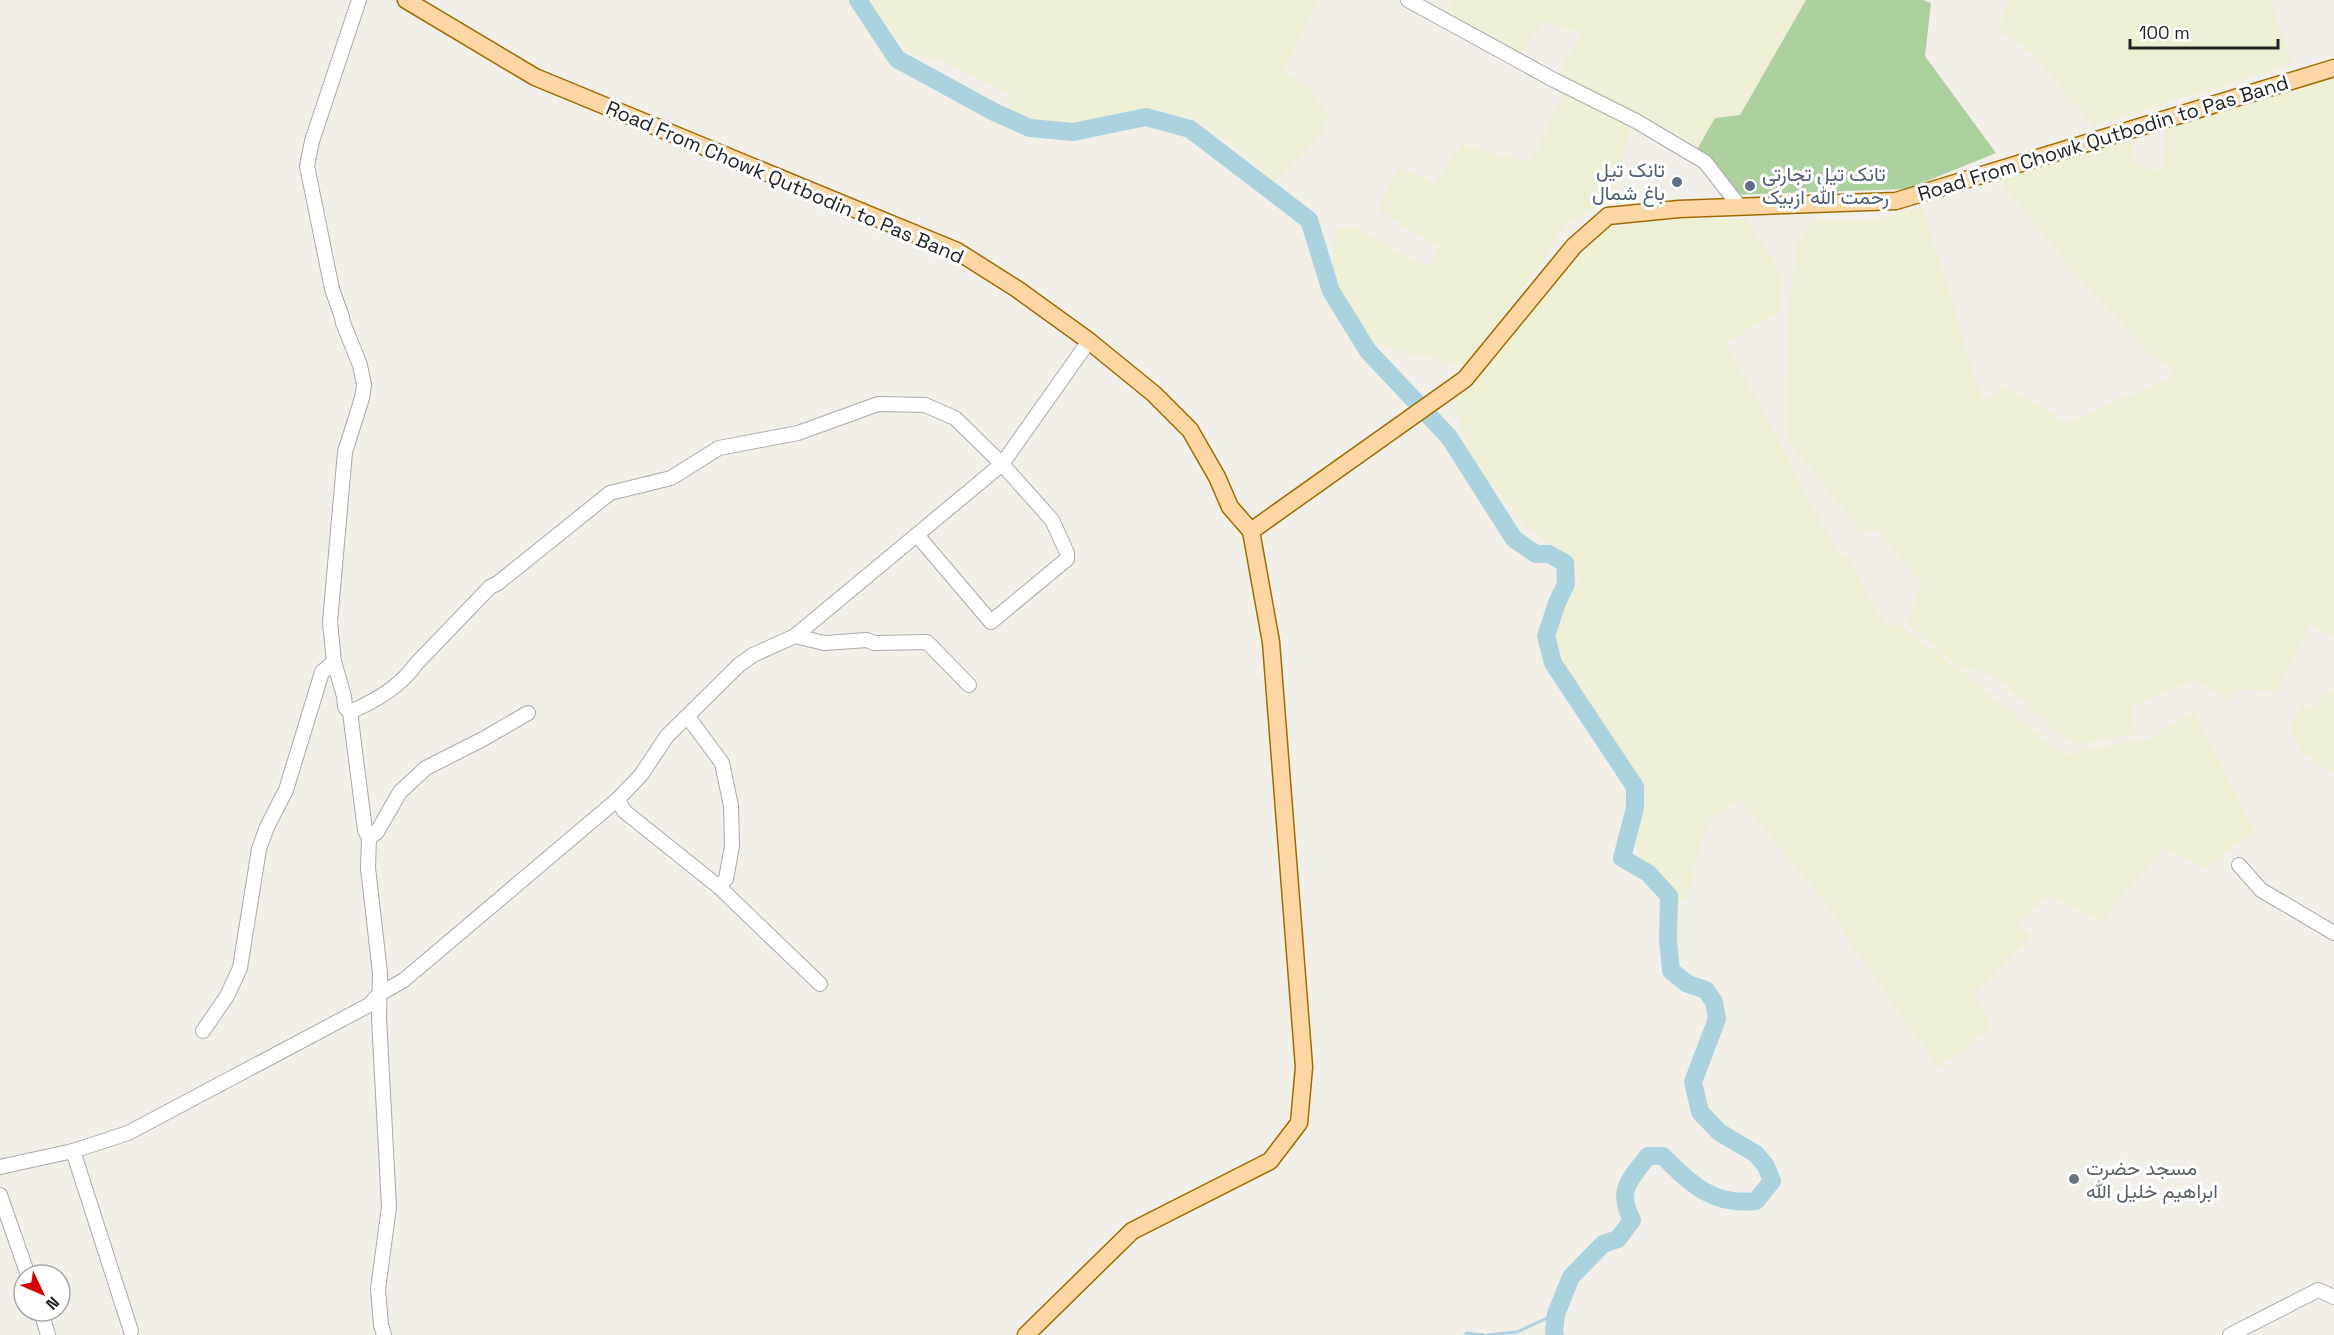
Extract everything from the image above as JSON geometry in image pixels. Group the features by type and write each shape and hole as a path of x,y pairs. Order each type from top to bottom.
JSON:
{"main road":[{"name":"Road From Chowk Qutbodin to Pas Band","path":"406,0 535,77 957,251 1017,289 1089,341 1154,394 1190,430 1217,477 1230,507 1251,531 1465,379 1574,246 1608,216 1679,209 1896,201 2334,68"},
{"path":"1026,1335 1132,1231 1270,1161 1299,1123 1304,1066 1271,642 1251,531"}],"street":[{"path":"359,0 312,141 307,166 332,289 337,308 360,365 364,384 362,398 345,452 330,622 334,663 345,707 350,712 364,830 369,838 368,868 380,973 378,995 388,1207 378,1289 384,1335"},
{"path":"1408,0 1542,74 1636,121 1706,162 1740,207"},
{"path":"0,1167 73,1151 128,1133 369,1005 378,995 404,980 618,799 641,775 667,736 739,665 753,655 795,636 1002,464 1089,341"},
{"path":"350,712 374,702 409,675 416,664 490,586 543,548 610,493 671,478 719,448 798,433 878,404 925,405 955,418 1002,464 1052,520 1068,559 990,622 917,535"},
{"path":"795,636 824,643 867,640 874,643 927,642 969,685"},
{"path":"203,1032 227,996 240,968 259,849 267,827 286,790 322,672 334,663"},
{"path":"369,838 377,832 400,792 426,768 528,713"},
{"path":"688,717 722,763 731,806 732,846 726,879 719,887"},
{"path":"618,799 624,811 719,887 820,984"},
{"path":"2239,865 2261,890 2334,933"},
{"path":"73,1151 131,1331"},
{"path":"0,1195 24,1263"},
{"path":"2230,1335 2318,1290 2334,1297"}],"green space":[{"path":"864,0 1320,0 1284,68 1312,92 1329,115 1322,133 1273,183 1249,156 1196,119 1153,109 1092,121 1044,125 1008,111 1010,94 941,60 914,55"},
{"path":"1453,0 1806,0 1739,115 1715,119 1696,151 1559,73 1581,33 1543,21 1518,57 1445,16"},
{"path":"1806,0 1923,0 1931,3 1925,56 1996,153 1907,189 1730,195 1696,151 1715,118 1740,115"},
{"path":"2008,0 2270,0 2292,64 2094,126 2034,55 1998,31"},
{"path":"2334,78 2334,638 2311,626 2277,691 2235,689 2228,700 2194,680 2131,706 2135,733 2074,746 1993,675 1958,667 1908,624 1921,583 1880,532 1861,531 1786,438 1787,323 1797,244 1814,220 1866,221 1923,207 1982,401 2005,386 2068,423 2177,374 2147,351 2074,271 1997,178 2112,142 2132,141 2135,165 2163,170 2166,129"},
{"path":"1566,90 1631,124 1612,200 1565,224 1546,256 1465,366 1386,348 1360,327 1343,308 1330,272 1336,230 1355,227 1429,267 1439,247 1378,211 1390,181 1399,167 1436,184 1462,145 1529,162"},
{"path":"1664,219 1747,219 1783,278 1780,312 1726,342 1836,550 1847,558 1887,627 1898,624 1966,675 2064,755 2150,738 2195,711 2254,832 2205,868 2163,848 2101,922 2051,895 2016,922 2032,936 1974,995 1992,1027 1939,1068 1857,953 1830,909 1740,798 1708,822 1697,856 1688,898 1676,902 1646,865 1634,846 1643,811 1634,778 1569,677 1553,644 1561,608 1580,581 1572,559 1527,527 1477,468 1467,451 1454,402 1502,342 1600,229"},
{"path":"2331,689 2334,692 2334,774 2302,753 2290,728 2302,705 2312,709"}],"waterway":[{"path":"858,0 897,59 996,113 1030,128 1073,132 1146,117 1190,129 1309,220 1331,291 1368,351 1449,437 1514,539 1536,554 1549,554 1565,563 1566,584 1546,636 1553,663 1635,787 1635,808 1622,858 1648,873 1669,896 1668,939 1671,971 1688,984 1706,990 1714,1002 1717,1019 1693,1082 1700,1112 1719,1132 1756,1154 1766,1166 1772,1181 1756,1201 1728,1200 1704,1191 1683,1176 1663,1156 1648,1156 1631,1179 1625,1193 1627,1210 1632,1220 1618,1239 1603,1244 1571,1277 1556,1314 1555,1335"},
{"path":"1487,1335 1517,1332 1556,1314"},
{"path":"1465,1335 1467,1333 1484,1335"}],"place":[{"name":"تانک تیل باغ شمال","path":"1677,182"},
{"name":"تانک تیل تجارتی رحمت الله ازبیک","path":"1750,186"},
{"name":"مسجد حضرت ابراهیم خلیل الله","path":"2074,1179"}]}
